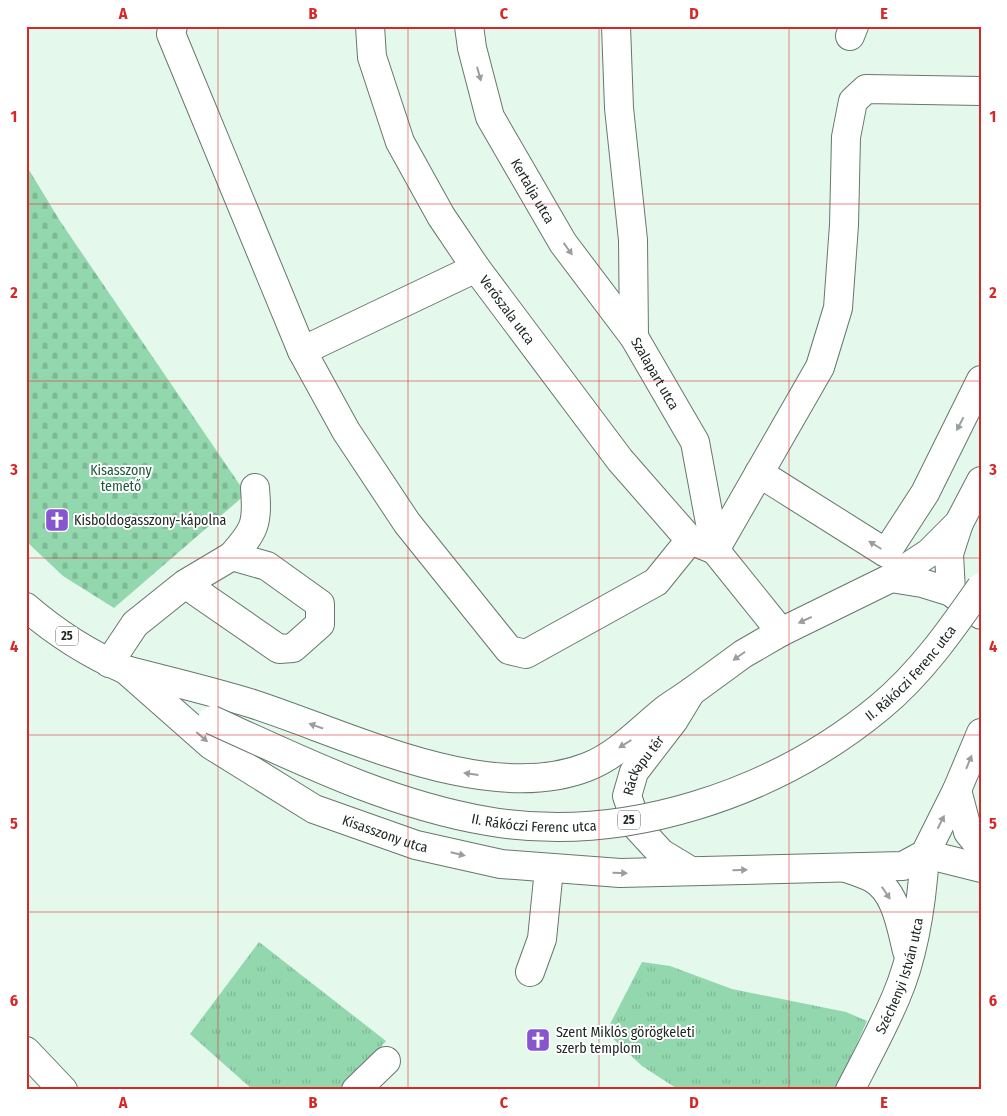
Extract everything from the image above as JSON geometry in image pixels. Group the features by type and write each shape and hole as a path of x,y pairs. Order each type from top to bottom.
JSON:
{"main road":[{"path":"173,26 171,34 302,352 346,431 407,523 509,650 526,654 656,582 690,540"},
{"name":"Verőszala utca","path":"370,26 372,57 400,142 441,216 476,268 620,460 690,540 714,550"},
{"name":"Kertalja utca","path":"469,26 472,48 490,117 563,243 634,337"},
{"name":"Szalapart utca","path":"616,26 619,108 633,240 634,337 695,442 714,550 781,632"},
{"path":"714,550 820,366 838,308 844,225 846,137 853,101 866,89 981,91"},
{"path":"302,352 476,268"},
{"path":"759,474 886,553 925,493 981,380"},
{"path":"952,592 949,554 959,523 981,481"},
{"path":"117,667 135,624 185,584 232,556 252,533 257,511 255,488"},
{"path":"892,578 929,553 959,523"},
{"path":"185,584 279,649 293,648 320,624 320,604 268,566 232,556"},
{"path":"892,578 922,583 952,592 981,615"},
{"name":"Ráckapu tér","path":"691,871 661,853 638,828 626,796 634,772 674,720 691,692 743,654 781,632 892,578"},
{"name":"II. Rákóczi Ferenc utca","path":"117,667 212,720 317,768 371,790 422,806 488,821 542,826 619,822 680,811 752,787 818,754 881,707 935,652 981,587"},
{"name":"Kisasszony utca","path":"26,607 117,667 211,745 314,809 416,845 501,864 620,873 691,871"},
{"name":"Kisasszony utca","path":"117,667 252,704 398,755 455,772 505,779 553,777 588,767 633,739 666,709 691,692"},
{"path":"691,871 903,866 925,854 957,790 981,733"},
{"path":"957,790 968,832 981,848"},
{"path":"925,854 981,868"},
{"name":"Széchenyi István utca","path":"850,1090 897,996 909,958 923,890 925,854"},
{"path":"846,868 874,879 886,891 897,913 909,958"},
{"path":"530,972 542,939 549,869"},
{"path":"26,1052 63,1090"},
{"path":"356,1090 386,1061"}],"green space":[{"name":"Kisasszony temető","path":"26,165 60,221 246,494 114,608 63,576 26,541"},
{"path":"259,942 386,1041 344,1090 253,1090 190,1034"},
{"path":"642,962 670,966 732,989 846,1012 867,1021 836,1090 679,1090 642,1066 606,1032"}],"place":[{"name":"Kisboldogasszony-kápolna","path":"57,520"},
{"name":"Szent Miklós görögkeleti szerb templom","path":"538,1040"}]}
